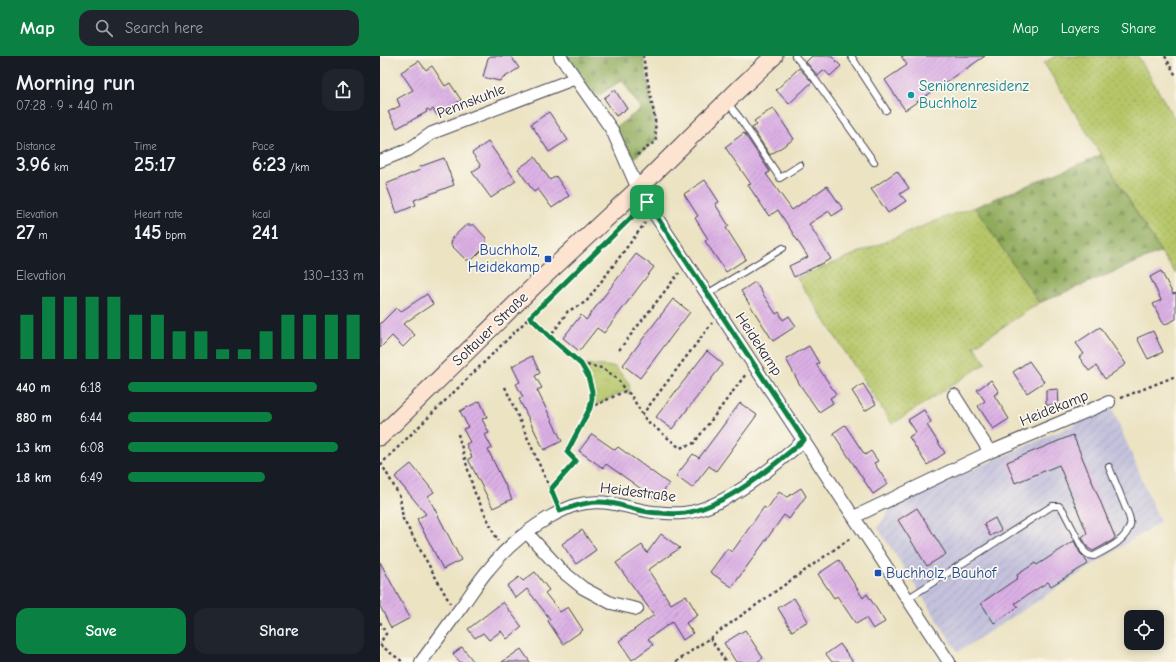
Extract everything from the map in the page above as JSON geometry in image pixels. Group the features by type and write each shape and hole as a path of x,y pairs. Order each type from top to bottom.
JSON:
{"main road":[{"name":"Soltauer Straße","path":"380,437 539,281 638,189 726,101 774,56"}],"street":[{"name":"Heidekamp","path":"560,56 612,130 638,189 804,440 948,662"},
{"name":"Pennskuhle","path":"380,161 408,150 432,133 576,78"},
{"path":"954,394 990,452"},
{"name":"Heidekamp","path":"854,517 990,452 1109,402"},
{"name":"Heidestraße","path":"421,662 488,569 504,553 541,522 560,511 576,505 592,502 611,503 636,510 661,513 684,513 700,509 718,502 757,478 804,440"},
{"path":"527,533 562,571 583,588 611,602 637,610"}],"lane":[{"path":"795,56 814,78 874,162"},
{"path":"851,56 886,110"},
{"path":"726,101 739,117 780,178 800,165"},
{"path":"707,294 783,248"},
{"path":"907,599 1052,506 1059,506 1064,510 1084,551 1087,554 1094,556 1112,547 1126,533 1130,522 1129,516 1109,467"}],"path":[{"path":"627,164 656,141 655,119 643,56"},
{"path":"1165,56 1176,76"},
{"path":"550,337 568,311 586,302 654,212"},
{"path":"456,614 402,519 400,497 381,464 608,240"},
{"path":"619,350 687,263"},
{"path":"642,414 720,313"},
{"path":"530,317 581,364 588,376 592,391 590,408 567,452 576,461 551,489"},
{"path":"581,364 602,368 618,379 625,391 630,394 646,420 680,448 694,443 753,364"},
{"path":"1109,402 1176,376"},
{"path":"505,387 560,511"},
{"path":"590,408 625,391"},
{"path":"458,434 474,491 504,553"},
{"path":"676,662 862,530"},
{"path":"380,622 386,634 380,644 403,662"},
{"path":"710,638 726,662"}],"shaded area":[{"path":"1112,408 1160,522 958,652 878,528 891,506"}],"green space":[{"path":"560,56 643,56 655,119 656,141 627,163 612,130 641,109 622,80 591,100"},
{"path":"1055,56 1138,56 1174,118 1176,117 1176,274 1044,63"},
{"path":"1101,155 1161,252 1039,303 975,207"},
{"path":"975,207 1039,303 974,346 986,363 892,424 797,278 948,216"},
{"path":"581,364 615,367 629,383 630,394 625,391 589,408 591,390 587,375"}],"building":[{"path":"491,56 511,56 519,68 499,81 483,77 488,58"},
{"path":"812,56 831,56 841,66 830,76 824,70 818,76 806,62"},
{"name":"Seniorenresidenz Buchholz","path":"901,56 985,56 905,110 885,80 907,65"},
{"path":"419,61 426,70 432,66 445,86 450,83 461,100 437,115 433,109 430,111 428,109 426,110 427,112 397,128 388,112 400,106 397,99 413,90 401,72"},
{"path":"799,68 812,82 789,104 776,90"},
{"path":"615,90 627,109 616,116 604,98"},
{"path":"773,108 794,139 770,155 752,128 757,125 754,121"},
{"path":"549,112 568,140 549,152 531,124"},
{"path":"744,133 770,172 766,174 792,210 827,186 843,209 832,216 829,211 809,224 831,259 794,277 789,266 808,257 778,210 769,216 748,185 751,184 725,147"},
{"path":"488,142 516,181 491,198 472,172 481,166 472,153"},
{"path":"535,157 550,180 556,176 569,196 552,208 538,189 534,192 518,169"},
{"path":"444,158 454,185 414,200 416,205 397,213 386,184 420,170 419,167"},
{"path":"897,171 909,188 900,194 906,201 888,213 871,189"},
{"path":"705,180 719,202 715,204 729,226 726,228 746,259 726,272 705,241 708,239 695,218 698,216 684,194"},
{"path":"466,225 474,225 486,238 486,246 472,260 466,260 451,245 452,238"},
{"path":"636,254 654,267 604,333 597,328 579,351 563,338 581,315 586,320"},
{"path":"1161,271 1173,294 1176,293 1176,319 1164,325 1153,304 1161,300 1150,277"},
{"path":"755,282 776,314 779,312 783,320 789,316 796,326 773,341 741,291"},
{"path":"427,294 433,304 403,324 415,335 403,347 392,336 380,348 380,324 396,308 400,312"},
{"path":"673,299 690,312 640,378 623,365"},
{"path":"1100,327 1126,364 1105,379 1096,366 1089,371 1079,357 1084,354 1076,343"},
{"path":"1153,331 1163,352 1148,359 1137,338"},
{"path":"809,346 819,363 816,364 836,394 830,398 833,403 819,412 800,385 786,359"},
{"path":"707,351 723,364 672,429 656,417"},
{"path":"532,356 540,373 535,376 542,388 537,390 562,441 544,450 519,399 523,397 516,384 520,382 512,366"},
{"path":"1029,361 1044,382 1027,393 1013,372"},
{"path":"991,380 999,392 994,395 1009,419 993,429 978,406 985,401 977,390"},
{"path":"863,384 876,404 865,411 852,391"},
{"path":"1058,389 1059,405 1046,405 1046,390"},
{"path":"480,401 487,417 482,419 489,433 485,435 492,448 488,450 512,499 493,508 468,459 472,457 466,444 470,442 463,429 468,427 460,411"},
{"path":"740,403 757,415 716,471 709,466 692,488 676,476 693,454 699,458"},
{"path":"924,410 931,422 927,425 945,453 927,465 909,437 916,432 908,420"},
{"path":"845,425 865,455 871,451 878,461 874,463 888,484 873,494 833,433"},
{"path":"592,434 615,450 618,447 669,484 657,500 606,464 603,468 579,451"},
{"path":"1073,435 1115,537 1113,540 1093,551 1088,548 1082,537 1087,533 1059,465 1015,483 1007,462"},
{"path":"411,464 434,492 428,496 461,560 443,569 417,519 426,514 395,477"},
{"path":"801,488 806,496 789,519 784,515 732,587 710,572 727,549 732,552 764,507 767,509 779,492 787,497"},
{"path":"917,508 946,554 927,566 898,520"},
{"path":"995,518 1001,530 990,536 984,524"},
{"path":"582,530 596,550 576,564 562,544"},
{"path":"661,534 680,548 648,570 671,604 686,595 698,615 686,623 693,633 683,640 672,622 648,639 653,645 632,660 619,641 654,615 616,563 642,545 647,553"},
{"path":"1074,541 1088,564 1051,586 1048,582 1015,603 1018,607 994,623 981,603 1018,578 1017,575 1035,563 1037,565"},
{"path":"839,560 863,598 867,594 885,622 873,629 866,618 856,624 837,596 834,598 818,574"},
{"path":"380,562 410,618 391,628 380,606"},
{"path":"535,572 549,590 545,593 560,612 568,607 583,630 563,644 548,621 550,619 527,589 516,598 507,586 519,577 523,581"},
{"path":"794,598 808,621 792,631 778,608"},
{"path":"503,602 522,627 507,639 501,631 489,640 483,633 475,638 468,629"},
{"path":"745,630 763,658 757,662 736,662 724,643"},
{"path":"840,644 853,662 832,662 826,654"},
{"path":"462,647 474,662 460,662 453,654"},
{"path":"521,649 530,662 502,662"}],"place":[{"name":"Seniorenresidenz Buchholz","path":"911,95"},
{"name":"Buchholz, Heidekamp","path":"548,259"},
{"name":"Buchholz, Bauhof","path":"878,573"}],"route":[{"path":"647,202 804,440 757,478 718,502 700,509 684,513 661,513 636,510 611,503 592,502 576,505 560,511 551,489 576,461 567,452 590,408 592,391 588,376 581,364 530,317 647,202"}]}
